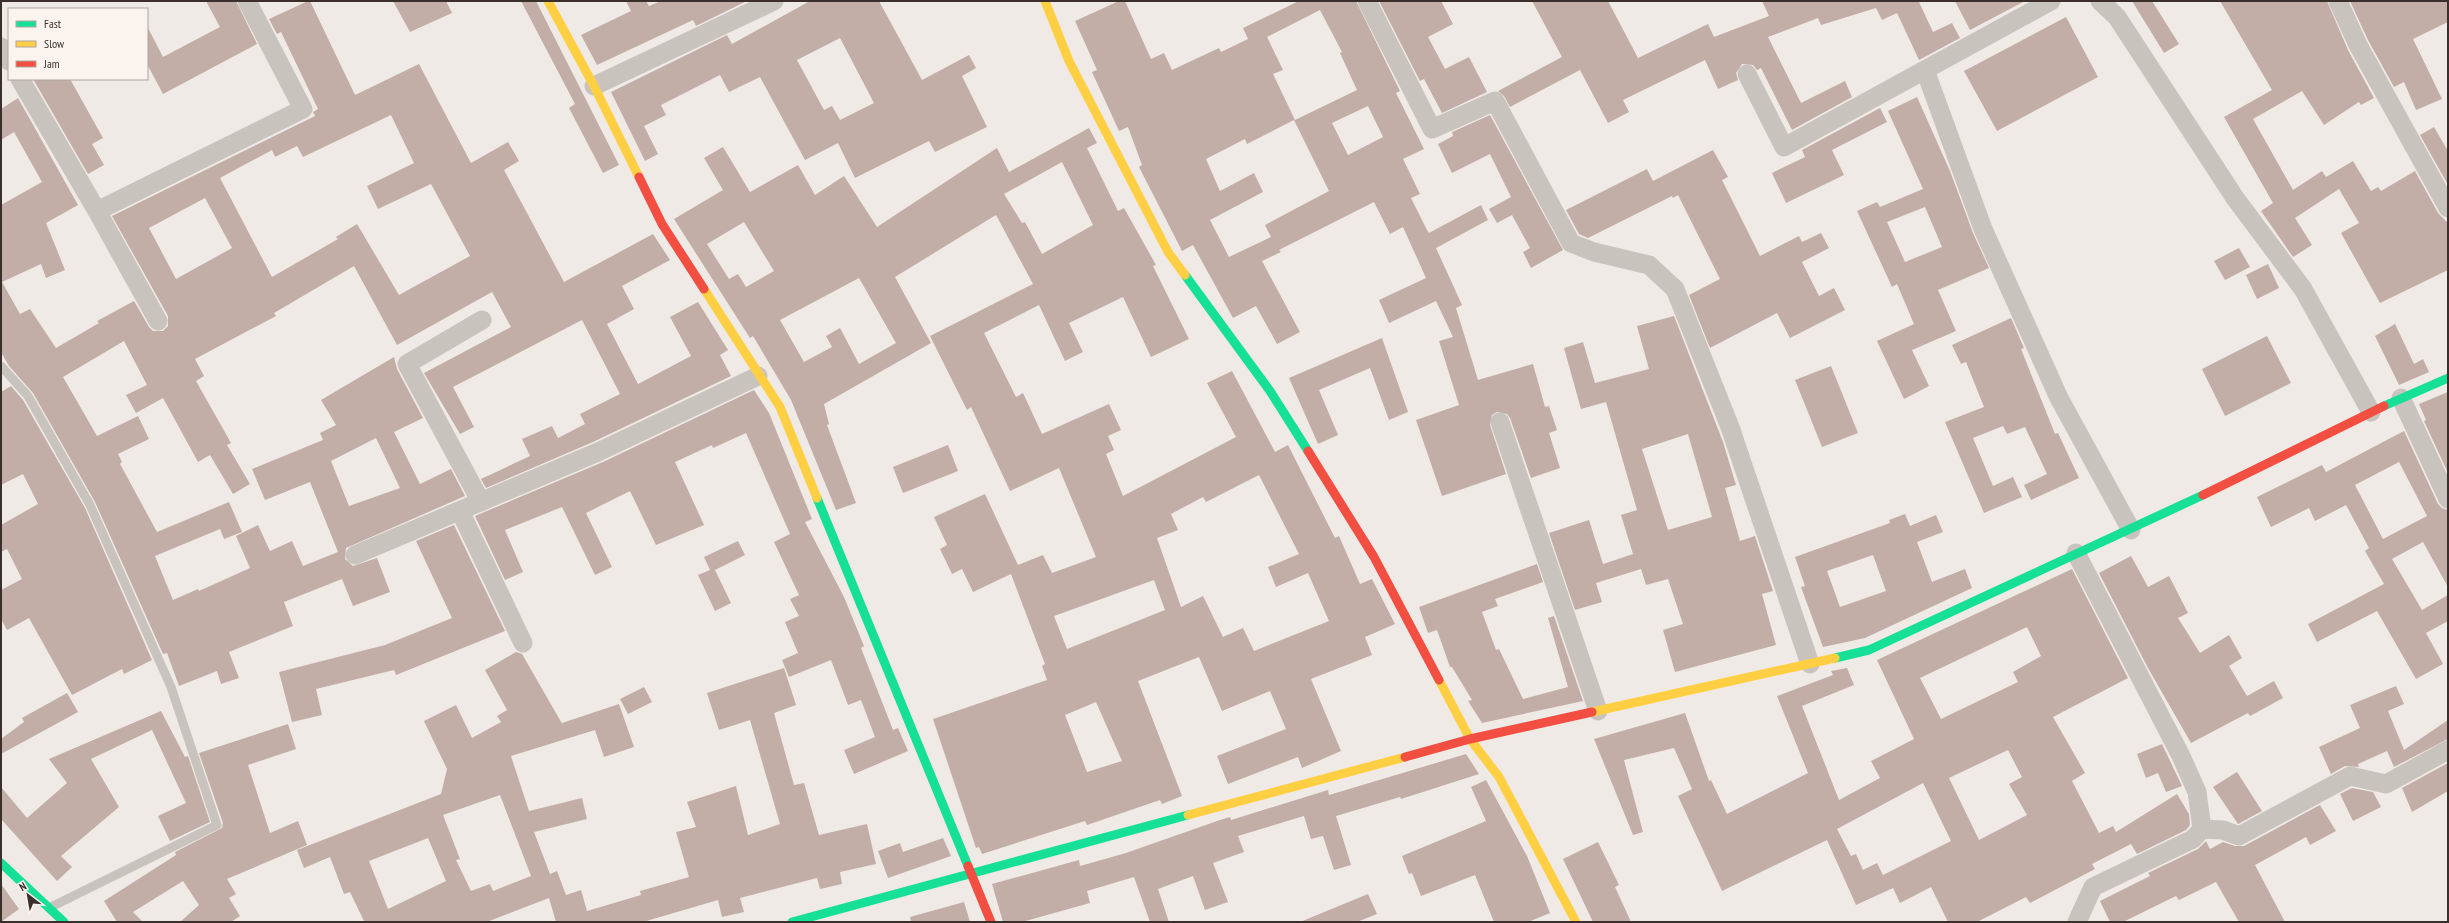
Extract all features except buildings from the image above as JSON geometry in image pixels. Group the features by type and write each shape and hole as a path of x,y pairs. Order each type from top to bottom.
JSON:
{"street":[{"path":"97,211 303,110 247,1"},
{"path":"548,1 594,86 662,224 758,376 780,407 991,922"},
{"path":"594,86 774,1"},
{"path":"1045,1 1069,60 1168,252 1270,391 1374,557 1470,739 1499,777 1576,922"},
{"path":"1367,1 1432,129 1495,102 1571,242 1594,252 1649,265 1675,289 1730,427 1810,664"},
{"path":"1747,74 1784,147 2051,1"},
{"path":"2100,1 2117,17 2235,198 2302,289 2371,412"},
{"path":"2338,1 2358,45 2448,208"},
{"path":"1,47 8,59"},
{"path":"1926,70 1983,229 2059,398 2131,530"},
{"path":"21,80 97,211 158,321"},
{"path":"481,502 407,364 482,320"},
{"path":"355,555 598,452 758,376"},
{"path":"792,922 1470,739 1869,650 2076,553 2131,530 2371,412 2448,378"},
{"path":"2401,398 2448,499"},
{"path":"1500,422 1598,711"},
{"path":"460,511 523,643"},
{"path":"2076,553 2181,756 2197,792 2202,828 2193,839 2093,887 2077,922"},
{"path":"2202,828 2222,830 2239,836 2350,776 2386,784 2448,750"},
{"path":"1,863 64,922"}],"lane":[{"path":"1,366 28,396 90,505 171,687 217,825 49,908"}],"traffic: fast":[{"path":"1185,275 1270,391 1308,451"},
{"path":"2384,406 2448,378"},
{"path":"1835,658 1869,650 2203,495"},
{"path":"817,498 968,866"},
{"path":"792,922 1188,815"},
{"path":"1,863 64,922"}],"traffic: slow":[{"path":"548,1 594,86 639,177"},
{"path":"1045,1 1069,61 1168,252 1185,275"},
{"path":"704,289 780,407 817,498"},
{"path":"1592,712 1835,658"},
{"path":"1439,680 1470,739 1499,777 1576,922"},
{"path":"1188,815 1405,757"}],"traffic: jam":[{"path":"639,177 662,224 704,289"},
{"path":"2203,495 2384,406"},
{"path":"1308,451 1374,557 1439,680"},
{"path":"1405,757 1470,739 1592,712"},
{"path":"968,866 991,922"}]}
